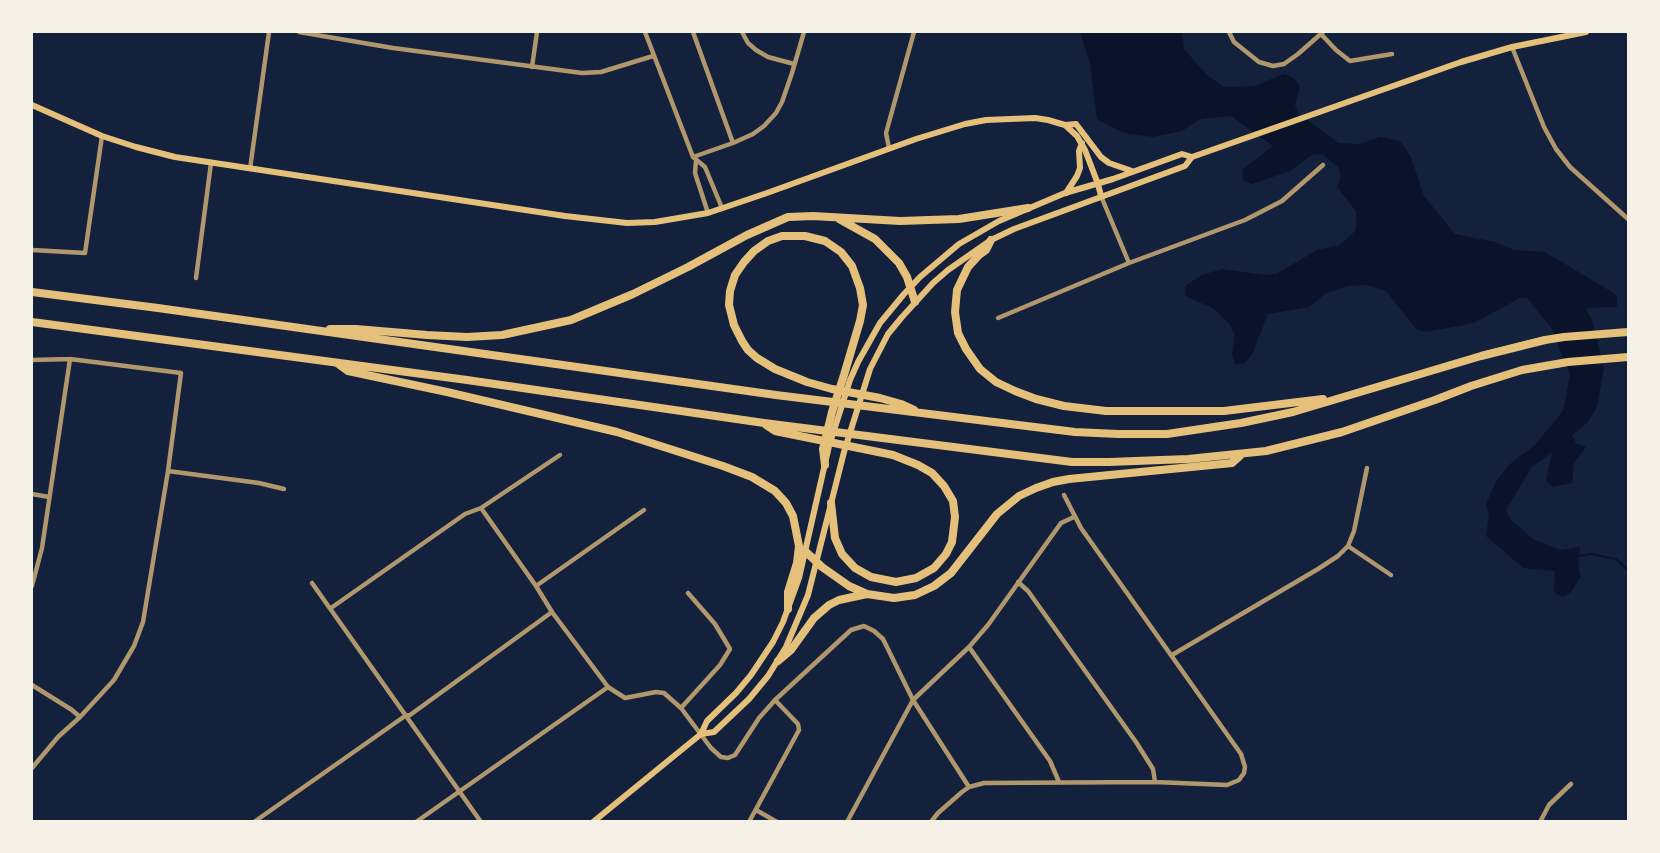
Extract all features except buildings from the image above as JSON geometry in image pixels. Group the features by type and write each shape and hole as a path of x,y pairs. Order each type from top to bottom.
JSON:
{"highway":[{"path":"299,328 467,337 502,335 571,320 633,294 747,235 788,217 900,221 960,219 1028,208"},
{"path":"837,217 885,247 907,277 915,302"},
{"path":"825,465 822,449 851,365 863,305 860,288 856,275 841,252 825,241 805,236 782,236 768,241 754,251 735,275 730,291 729,305 734,325 748,350 775,369 807,382 901,404 923,414"},
{"path":"991,240 986,250 968,267 957,290 955,312 958,333 980,369 996,382 1015,391 1064,406 1133,412 1224,411 1350,396"},
{"path":"32,292 776,396 1075,432 1167,434 1267,418 1545,340 1629,332"},
{"path":"32,322 764,423 1072,462 1188,460 1266,451 1342,432 1522,370 1624,358"},
{"path":"334,362 348,371 617,432 752,477 775,491 786,503 796,524 800,546 788,592 788,609"},
{"path":"764,423 775,431 893,456 932,473 953,502 955,517 952,542 934,568 916,578 896,582 871,577 855,568 842,554 835,538 831,503"},
{"path":"805,551 837,578 867,594 894,598 915,595 934,586 951,573 997,514 1019,496 1036,488 1069,479 1231,463 1242,454"},
{"path":"778,661 820,612 839,600 867,594"}],"main road":[{"path":"701,734 714,732 760,686 792,635 803,610 839,468 870,369 888,334 915,302 948,270 991,240 1014,229 1185,166 1192,157 1461,62 1558,34 1586,32"},
{"path":"32,105 102,136 175,157 627,223 664,221 708,213 890,149 986,120 1035,118 1065,125 1076,124 1101,157 1109,163 1132,171"},
{"path":"1065,125 1082,144 1101,196"},
{"path":"1065,193 1080,168 1079,151 1082,144"},
{"path":"851,365 910,287 959,244 990,226 1065,193 1182,154 1192,157"},
{"path":"593,821 603,819 701,734 707,721 737,693 759,665 788,609 825,465"}],"street":[{"path":"250,169 269,32"},
{"path":"299,32 393,48 582,73 601,72 653,56"},
{"path":"532,67 537,32"},
{"path":"645,32 695,159 695,173 708,213"},
{"path":"693,32 733,144"},
{"path":"742,32 756,50 768,57 794,64"},
{"path":"695,159 733,144 764,127 782,102 804,32"},
{"path":"890,149 886,133 914,32"},
{"path":"1230,32 1234,42 1259,62 1273,66 1284,64 1322,33 1336,50 1350,61 1392,54"},
{"path":"1512,47 1544,127 1556,149 1570,167 1629,219"},
{"path":"32,250 85,253 102,136"},
{"path":"695,159 705,167 722,208"},
{"path":"196,278 211,163"},
{"path":"998,317 1129,263 1245,220 1282,201 1323,165"},
{"path":"1101,196 1129,263"},
{"path":"32,586 42,548 70,359"},
{"path":"32,360 70,359 181,373 143,622 134,646 114,680 58,737 32,768"},
{"path":"331,608 466,514 481,508 560,455"},
{"path":"1172,655 1338,556 1348,546 1354,531 1367,467"},
{"path":"168,471 284,489"},
{"path":"32,494 49,497"},
{"path":"931,821 969,787 984,783 1155,782 1227,785 1239,780 1244,773 1241,754 1074,517 1064,495"},
{"path":"481,508 552,612 608,687 625,698 664,693 681,708 721,758 735,755 759,718 775,700 851,630 864,626 883,639 913,700 969,787"},
{"path":"536,586 644,510"},
{"path":"847,821 913,700 989,625 1061,523 1074,517"},
{"path":"1348,546 1391,575"},
{"path":"1018,582 1036,602 1136,742 1153,769 1155,782"},
{"path":"312,583 481,821"},
{"path":"681,708 720,665 730,649 715,624 688,593"},
{"path":"255,821 410,715 552,612"},
{"path":"969,647 1050,761 1059,782"},
{"path":"32,685 80,717"},
{"path":"416,821 608,687"},
{"path":"750,821 799,730 798,724 775,700"},
{"path":"1540,821 1549,806 1571,784"},
{"path":"756,810 777,821"}],"water":[{"path":"1080,32 1182,32 1184,49 1208,76 1224,87 1255,86 1283,74 1294,78 1300,86 1295,105 1299,114 1339,143 1359,144 1380,137 1400,141 1411,157 1424,196 1455,234 1495,242 1514,250 1545,252 1617,295 1617,307 1586,308 1592,320 1604,368 1597,407 1587,423 1572,435 1576,443 1586,447 1574,463 1572,483 1553,487 1546,481 1552,452 1531,468 1506,510 1510,519 1533,539 1560,550 1580,547 1578,567 1581,576 1571,592 1562,597 1554,592 1555,571 1523,568 1486,536 1489,514 1486,504 1496,481 1511,463 1534,446 1563,411 1570,375 1552,329 1527,298 1520,298 1474,323 1426,332 1417,330 1386,291 1367,285 1347,286 1325,294 1309,307 1268,314 1252,354 1245,363 1235,364 1232,354 1235,334 1230,325 1214,309 1186,296 1185,286 1202,275 1222,269 1276,274 1317,250 1339,245 1348,238 1356,230 1356,211 1337,187 1341,177 1338,167 1323,155 1313,154 1290,171 1252,184 1243,181 1242,170 1273,146 1231,116 1201,119 1182,131 1153,137 1124,133 1097,119 1090,64"}],"waterway":[{"path":"1579,556 1591,554 1616,559 1628,570"}]}
